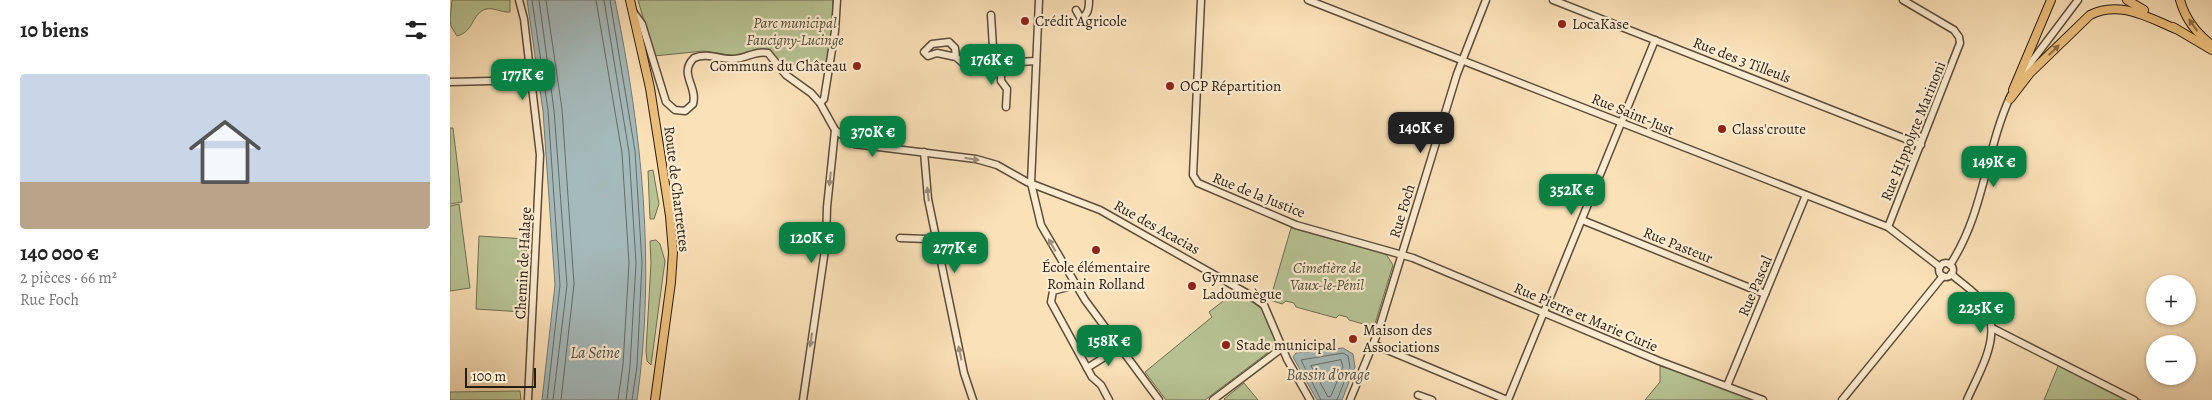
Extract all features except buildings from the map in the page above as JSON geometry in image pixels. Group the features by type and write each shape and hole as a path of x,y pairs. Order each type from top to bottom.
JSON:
{"main road":[{"name":"Route de Chartrettes","path":"630,0 651,96 670,216 673,252 671,282 655,400"},
{"path":"2010,99 2051,0"},
{"path":"2128,0 2212,50"},
{"path":"2180,0 2190,23 2200,36 2212,46"},
{"path":"2010,99 2030,74 2090,15 2106,6 2128,8 2176,29"}],"street":[{"name":"Chemin de Halage","path":"520,0 524,19 540,155 528,400"},
{"path":"820,103 824,99 831,58 837,0"},
{"path":"1039,0 1030,183 1041,225 1075,285 1119,348 1159,400"},
{"path":"1076,10 1081,19 1089,9 1089,0"},
{"name":"Rue de la Justice","path":"1201,0 1193,175 1196,181 1208,189 1296,225 1401,255"},
{"name":"Rue Saint-Just","path":"1308,0 1888,227 1940,267"},
{"name":"Rue Foch","path":"1350,400 1374,344 1461,60 1486,0"},
{"name":"Rue des 3 Tilleuls","path":"1553,0 1921,144"},
{"name":"Rue HIppolyte Marinoni","path":"1888,227 1960,43 1959,37 1954,30 1903,0"},
{"path":"1950,265 1962,246 1972,223 2000,122 2010,99 2026,69 2078,0"},
{"path":"634,12 642,24 666,102 672,108 685,111 693,104 694,96 687,72 689,64 694,58 710,56 731,60 758,52 768,53 786,74 811,93 820,103 836,130 827,207 826,243 803,400"},
{"path":"991,14 1001,81 1007,89 1006,107"},
{"path":"1374,344 1507,400 1656,40"},
{"path":"956,57 937,53 928,56 924,52 932,44 949,42 955,48 956,57 960,63 970,66 1036,61"},
{"path":"450,82 531,80"},
{"name":"Rue des Acacias","path":"836,130 844,138 860,146 924,152 987,161 1030,183 1100,210 1210,271 1264,305 1282,348"},
{"path":"924,152 928,198 964,373 973,400"},
{"name":"Rue Pascal","path":"1727,386 1806,195"},
{"name":"Rue Pasteur","path":"1582,220 1765,294"},
{"path":"900,238 927,239 936,236"},
{"name":"Rue Pierre et Marie Curie","path":"1401,255 1659,361 1763,400"},
{"path":"1943,276 1940,273 1940,267 1944,263 1953,268 1951,274"},
{"path":"1842,400 1943,276 1951,274"},
{"path":"1951,274 1976,295 1989,312 1992,328 1989,349 1967,400"},
{"path":"1075,285 1053,291 1051,302 1092,377 1101,385 1109,400"},
{"path":"1992,328 2134,400"},
{"path":"1087,368 1119,348"},
{"path":"1213,400 1282,348 1310,400"},
{"path":"1418,394 1432,400"}],"green space":[{"path":"452,0 510,0 510,12 492,9 481,11 470,27 463,34 457,36 450,20"},
{"name":"Parc municipal Faucigny-Lucinge","path":"638,0 833,0 831,46 828,62 783,65 769,51 737,56 704,51 654,56"},
{"path":"450,128 453,128 462,202 450,204"},
{"path":"653,170 659,204 654,219 650,219 648,171"},
{"path":"459,204 470,288 450,291 450,206"},
{"name":"Cimetière de Vaux-le-Pénil","path":"1291,228 1386,254 1393,265 1374,327 1349,320 1347,317 1339,315 1336,318 1296,307 1294,303 1286,301 1282,304 1270,300"},
{"path":"479,236 527,239 523,312 476,309"},
{"path":"656,240 660,244 665,261 651,365 647,361 646,351 651,263 650,241"},
{"name":"Stade municipal","path":"1236,291 1262,309 1276,341 1274,348 1205,400 1166,400 1145,372 1212,317 1209,312"},
{"path":"2061,359 2141,400 2044,400"},
{"path":"1660,366 1713,382 1755,400 1645,400 1660,382"},
{"path":"1244,383 1258,400 1224,399"},
{"path":"520,391 521,400 450,400 450,392"}],"water":[{"name":"La Seine","path":"527,0 615,0 639,149 646,249 643,350 637,400 542,400 555,285 543,111"},
{"name":"Bassin d'orage","path":"1343,348 1353,354 1355,367 1342,400 1317,400 1293,357 1296,353"}],"place":[{"name":"Crédit Agricole","path":"1025,21"},
{"name":"LocaKase","path":"1562,24"},
{"name":"Communs du Château","path":"857,66"},
{"name":"OCP Répartition","path":"1170,86"},
{"name":"Class'croute","path":"1722,129"},
{"name":"École élémentaire Romain Rolland","path":"1096,250"},
{"name":"Gymnase Ladoumègue","path":"1192,286"},
{"name":"Maison des Associations","path":"1353,339"},
{"name":"Stade municipal","path":"1226,345"}]}
